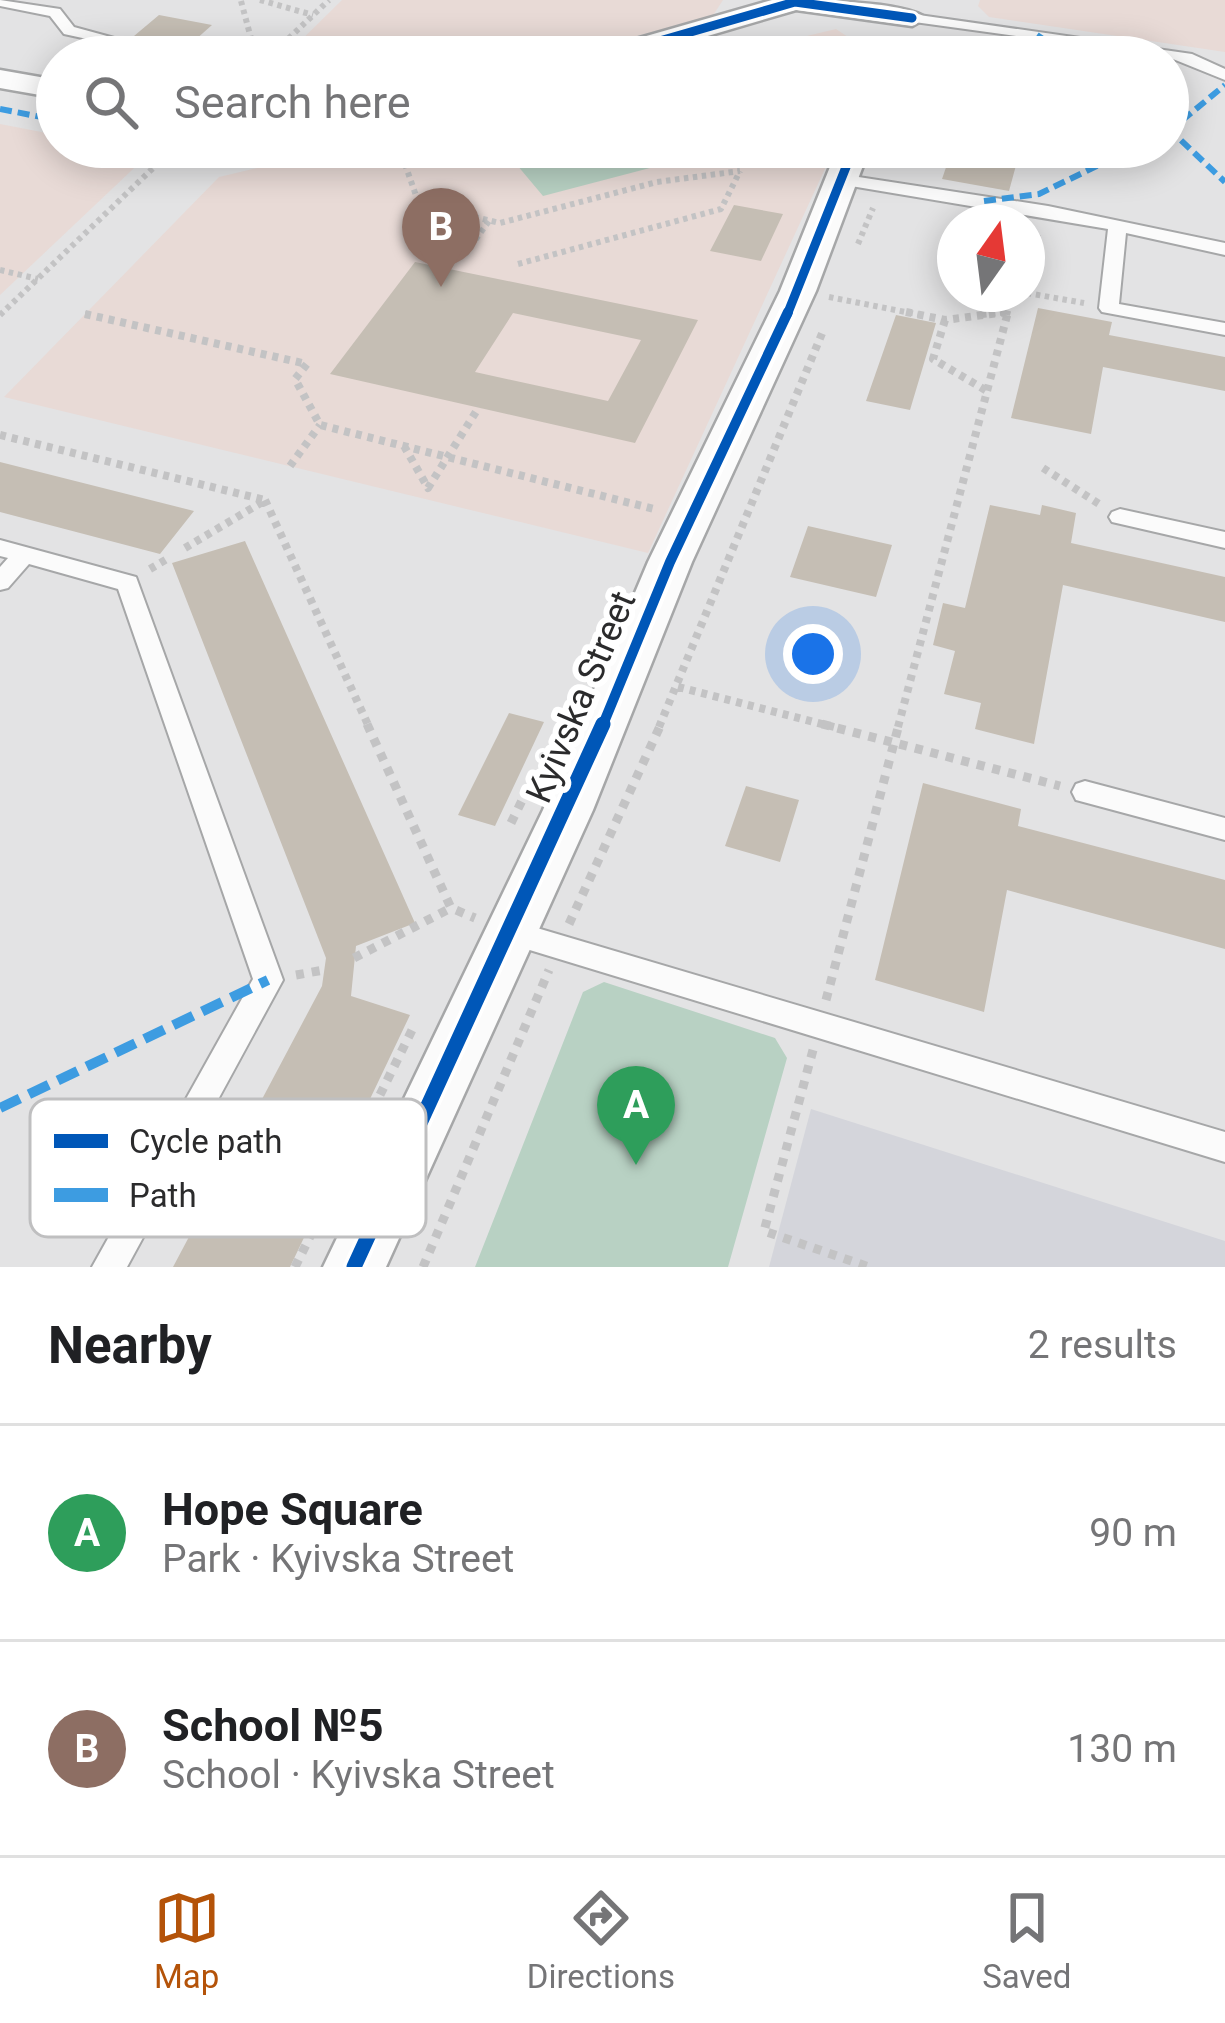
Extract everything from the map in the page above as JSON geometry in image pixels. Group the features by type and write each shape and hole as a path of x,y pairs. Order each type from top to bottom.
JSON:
{"street":[{"path":"677,36 795,2 912,19"},
{"path":"0,79 36,85"},
{"name":"Kyivska Street","path":"426,1112 691,519 817,295 859,169"},
{"name":"Kyivska Street","path":"354,1267 368,1237"}],"lane":[{"path":"0,2 55,11 68,31 94,36"},
{"path":"912,19 1031,36"},
{"path":"1189,59 1225,75"},
{"path":"859,169 1225,249"},
{"path":"1118,224 1109,308 1225,329"},
{"path":"1120,517 1225,540"},
{"path":"0,582 12,552 128,583 268,980 202,1099"},
{"path":"1085,792 1225,829"},
{"path":"510,932 1225,1147"},
{"path":"109,1267 126,1237"}],"path":[{"path":"260,0 314,15"},
{"path":"292,36 328,0"},
{"path":"241,1 250,36"},
{"path":"0,315 153,168"},
{"path":"406,168 436,248"},
{"path":"852,260 859,169"},
{"path":"419,204 500,223 657,182 740,171 721,209 518,264"},
{"path":"465,254 490,219"},
{"path":"0,270 38,278"},
{"path":"423,1267 743,530 817,295 844,279"},
{"path":"817,295 945,320 1008,312 764,1231 869,1267"},
{"path":"1045,296 1109,308"},
{"path":"86,314 307,364 295,380 320,425 743,530"},
{"path":"945,320 933,359 987,391"},
{"path":"404,445 428,488 479,407"},
{"path":"290,466 320,425"},
{"path":"0,435 265,500"},
{"path":"1043,468 1120,517"},
{"path":"185,548 265,500"},
{"path":"265,500 451,908 354,958"},
{"path":"926,621 938,624"},
{"path":"678,686 1085,792"},
{"path":"508,831 537,767"},
{"path":"458,936 478,894"},
{"path":"378,1099 417,1019"},
{"path":"295,1267 310,1237"}],"shaded area":[{"path":"342,0 723,0 712,17 636,36 305,36"},
{"path":"980,0 1225,0 1225,52 1189,47 1189,36 1117,36 989,17 978,6"},
{"path":"836,29 846,36 807,36"},
{"path":"0,124 36,131 36,168 134,168 0,295"},
{"path":"257,168 825,168 648,553 4,397 219,177"},
{"path":"811,1109 1225,1241 1225,1267 769,1267"}],"green space":[{"path":"520,168 650,168 543,196"},
{"path":"604,982 775,1038 787,1058 728,1267 475,1267 583,992"}],"building":[{"path":"159,15 212,25 200,36 134,36"},
{"path":"946,168 1015,168 1009,191 942,179"},
{"path":"734,205 783,214 761,261 710,251"},
{"path":"415,262 698,320 635,443 330,374","holes":["513,313 641,340 608,401 475,372"]},
{"path":"1045,309 1112,322 1109,335 1225,357 1225,391 1103,367 1091,434 1011,418 1037,312"},
{"path":"896,315 936,323 910,410 866,401"},
{"path":"0,462 194,511 160,554 0,512"},
{"path":"990,505 1040,515 1042,505 1076,513 1071,543 1225,577 1225,622 1063,585 1034,744 975,729 981,703 944,694 955,651 933,645 943,603 965,608"},
{"path":"808,526 892,545 876,597 790,577"},
{"path":"245,541 415,923 356,946 351,996 410,1015 370,1099 262,1099 322,986 326,958 172,563"},
{"path":"509,713 544,722 495,826 458,815"},
{"path":"923,783 1021,809 1018,826 1225,880 1225,949 1007,890 984,1012 875,980"},
{"path":"746,786 799,800 780,862 725,846"},
{"path":"189,1237 304,1237 290,1267 173,1267"}],"marked path":[{"path":"1189,115 1225,85"},
{"path":"0,109 36,116"},
{"path":"1189,148 1225,182"},
{"path":"984,201 1039,194 1093,168"},
{"path":"0,1108 268,980"}],"cycle path":[{"path":"677,36 795,2 912,18"},
{"path":"426,1113 568,810 670,562 798,291 846,168"},
{"path":"354,1267 368,1237"}],"place":[{"name":"School №5","path":"441,287"},
{"name":"Hope Square","path":"636,1165"}]}
